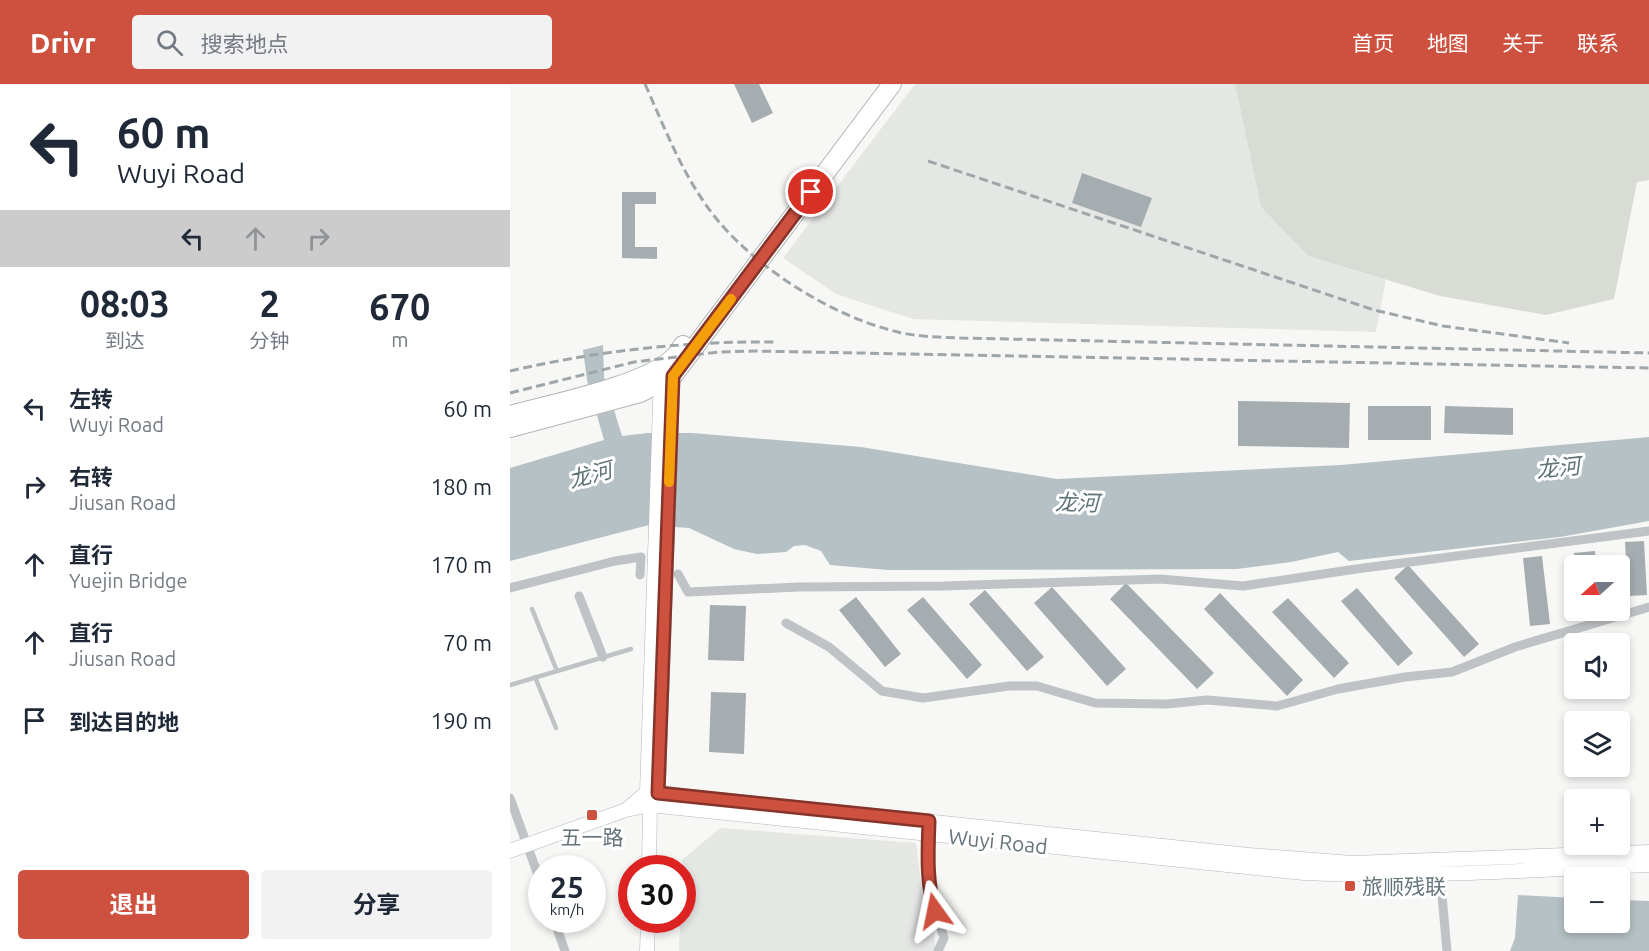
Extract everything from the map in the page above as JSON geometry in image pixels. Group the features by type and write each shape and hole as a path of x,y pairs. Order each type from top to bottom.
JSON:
{"highway":[{"path":"510,428 612,394 635,379 665,375 675,356 886,85"},
{"path":"510,415 590,400"}],"main road":[{"path":"650,855 662,532 665,375"},
{"path":"510,851 626,810 652,797"},
{"name":"Wuyi Road","path":"652,797 929,828 1300,860 1441,867 1649,865"},
{"name":"Wuyi Road","path":"1441,867 1649,852"},
{"path":"647,951 648,933"}],"street":[{"path":"678,574 688,592 799,587 1160,579 1243,586 1649,531"},
{"path":"510,588 615,561 641,557 640,575"},
{"path":"579,596 603,657"},
{"path":"786,623 829,647 882,691 923,698 1009,686 1037,686 1095,703 1167,704 1207,700 1277,706 1338,689 1405,677 1452,672 1515,647 1649,608"},
{"path":"510,798 531,855"},
{"path":"929,828 927,866 929,891 944,938 938,951"},
{"path":"1441,867 1447,951"},
{"path":"559,933 565,951"}],"lane":[{"path":"532,609 557,671"},
{"path":"510,685 631,649"},
{"path":"536,677 556,728"}],"shaded area":[{"path":"915,84 1235,84 1261,207 1308,256 1386,280 1376,332 913,319 836,294 783,258"},
{"path":"1235,84 1649,84 1649,180 1637,182 1614,299 1546,315 1440,296 1308,256 1261,207"},
{"path":"720,828 916,843 924,906 934,926 935,948 933,951 679,951 680,933 696,933 696,855 688,855"}],"water":[{"name":"龙河","path":"603,345 604,377 622,436 648,433 692,433 861,447 1057,479 1341,465 1649,437 1649,521 1560,537 1349,561 1338,552 1291,562 1237,569 888,570 830,565 821,551 805,545 794,546 786,552 757,554 734,549 689,528 649,525 510,561 510,468 604,440 587,380 583,350"},
{"path":"1518,895 1564,897 1564,933 1630,933 1630,900 1649,901 1649,951 1510,951 1515,938"}],"building":[{"path":"734,84 759,84 773,113 752,123"},
{"path":"1082,173 1152,198 1141,227 1072,203"},
{"path":"622,192 656,192 656,204 635,204 635,247 657,247 657,259 622,258"},
{"path":"1238,401 1350,403 1349,448 1238,446"},
{"path":"1368,406 1431,406 1431,440 1368,440"},
{"path":"1445,406 1513,408 1513,435 1444,433"},
{"path":"1644,541 1647,595 1630,596 1630,555 1626,555 1625,542"},
{"path":"1595,551 1595,555 1574,555 1574,553"},
{"path":"1542,556 1550,624 1530,626 1523,558"},
{"path":"1408,565 1479,644 1464,657 1394,578"},
{"path":"1126,583 1214,673 1197,689 1110,599"},
{"path":"1052,587 1126,669 1107,686 1034,603"},
{"path":"1357,588 1413,653 1398,666 1341,601"},
{"path":"985,590 1044,657 1027,671 969,604"},
{"path":"1220,593 1303,680 1287,696 1204,609"},
{"path":"856,597 901,654 885,667 839,610"},
{"path":"923,597 982,665 967,679 907,610"},
{"path":"1288,598 1349,663 1334,678 1272,612"},
{"path":"710,605 746,606 744,661 708,660"},
{"path":"711,692 746,693 744,754 709,752"}],"railway":[{"path":"645,84 695,188 721,224 741,245 764,265 817,299 844,313 898,332 921,336 961,338 1649,353"},
{"path":"928,161 1374,310 1443,326 1569,343"},
{"path":"510,371 575,358 675,345 775,342"},
{"path":"510,393 634,362 719,352 754,351 1649,368"}],"slow traffic":[{"path":"669,482 673,376 731,299"}],"place":[{"name":"五一路","path":"592,815"},
{"name":"旅顺残联","path":"1350,886"}],"route":[{"path":"811,192 673,376 658,793 929,821 927,866 929,891 935,911"}]}
